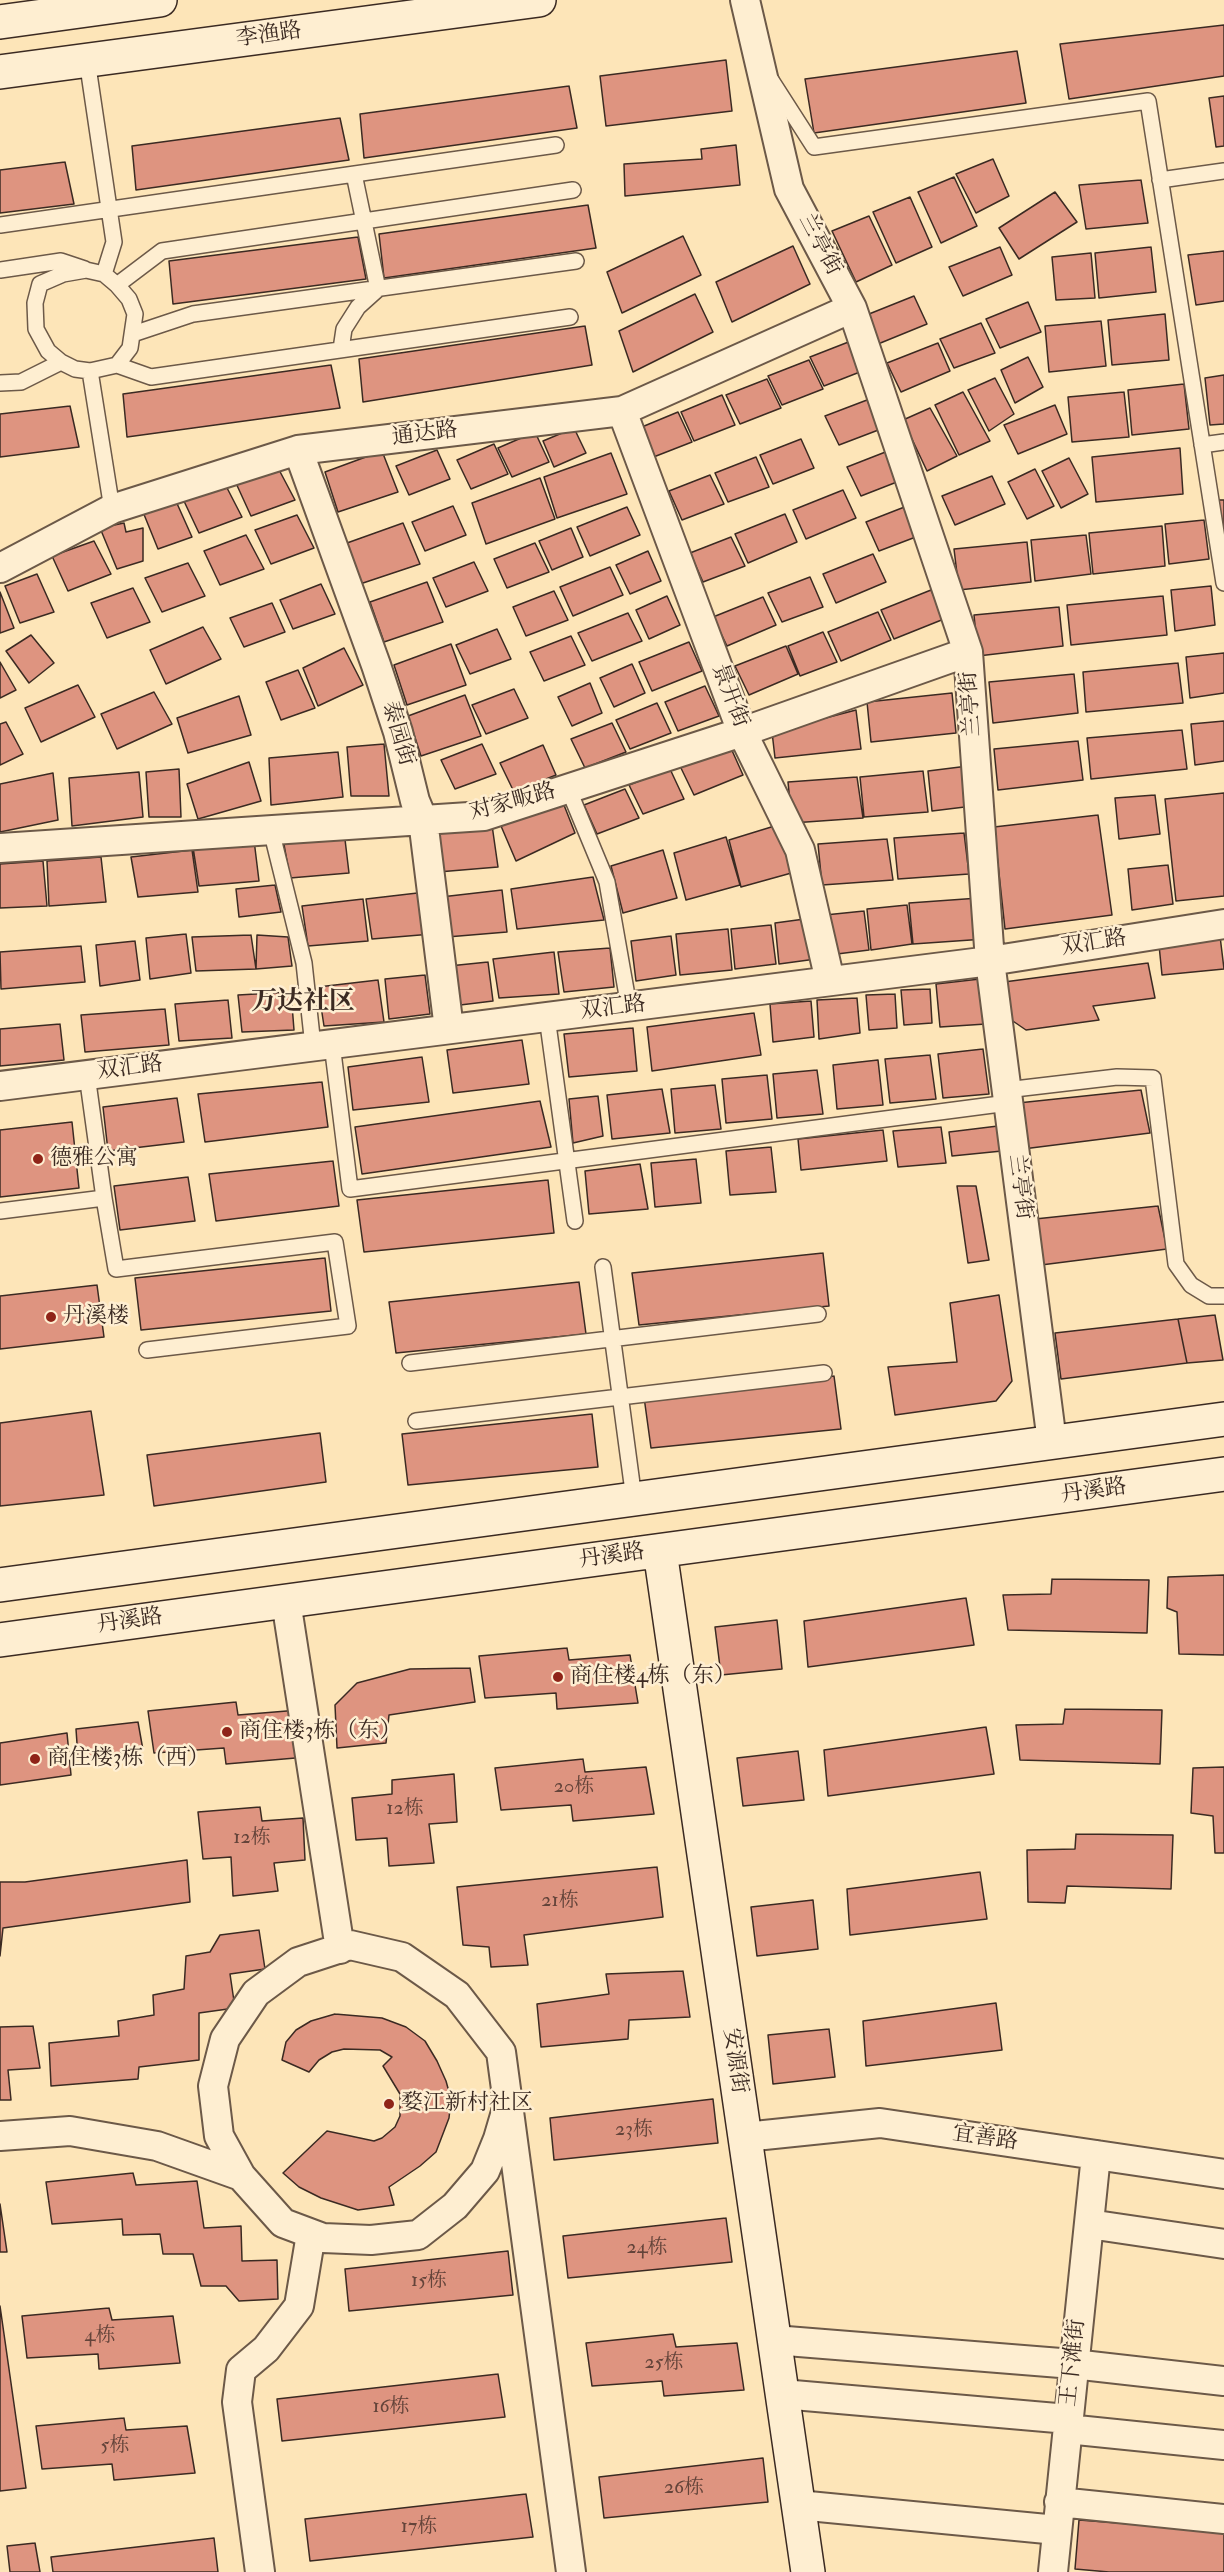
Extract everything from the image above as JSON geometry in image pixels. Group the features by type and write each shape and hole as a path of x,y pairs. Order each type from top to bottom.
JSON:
{"main road":[{"path":"0,22 160,0"},
{"name":"李渔路","path":"0,72 539,0"},
{"path":"0,1585 1224,1419"},
{"name":"丹溪路","path":"0,1640 1224,1474"},
{"name":"安源街","path":"660,1551 808,2572"}],"street":[{"name":"兰亭街","path":"745,0 789,189 852,308 968,652 990,961 1052,1442"},
{"name":"通达路","path":"0,568 112,509 298,450 622,411 852,308"},
{"name":"景开街","path":"622,411 742,732 800,850 830,981"},
{"name":"泰园街","path":"298,450 376,665 398,732 415,801 423,820 449,1029"},
{"name":"对家畈路","path":"0,848 484,816 742,732 968,652"},
{"name":"双汇路","path":"0,1086 990,961 1224,924"},
{"path":"286,1601 340,1948"},
{"path":"508,2105 485,2171 455,2206 418,2235 371,2240 323,2238 283,2223 240,2176 219,2136 213,2086 225,2039 256,1993 298,1962 350,1945 402,1957 457,1995 501,2052 571,2572"},
{"name":"宜善路","path":"745,2137 880,2123 1224,2174"},
{"path":"0,2136 70,2131 157,2146 240,2176"},
{"name":"王下滩街","path":"1053,2572 1096,2155"},
{"path":"1089,2224 1224,2244"},
{"path":"260,2572 237,2402 241,2370 267,2349 299,2306 311,2234"},
{"path":"774,2340 1073,2364 1224,2381"},
{"path":"782,2394 1067,2424 1224,2445"},
{"path":"1059,2502 1224,2519"},
{"path":"798,2505 1057,2530"}],"lane":[{"path":"87,60 114,242 104,274"},
{"path":"759,60 814,147 1148,101 1224,583"},
{"path":"0,225 556,145"},
{"path":"1160,180 1224,171"},
{"path":"354,174 378,288"},
{"path":"117,285 162,251 573,190"},
{"path":"0,270 61,261 104,274 129,300 135,315 130,348 117,365"},
{"path":"133,334 193,314 576,261"},
{"path":"86,270 63,274 40,284 35,303 36,329 48,351 61,362 75,369 90,371 117,365 151,377 570,317"},
{"path":"341,349 344,329 358,307 378,288"},
{"path":"0,383 21,382 61,362"},
{"path":"90,371 112,509"},
{"path":"1202,445 1224,442"},
{"path":"568,788 607,882 629,1006"},
{"path":"271,830 304,963 350,1189 567,1161 1007,1096 1117,1077 1153,1078 1176,1264 1191,1286 1209,1296 1224,1296"},
{"path":"547,1017 575,1221"},
{"path":"87,1075 116,1269 335,1242 348,1326 147,1350"},
{"path":"0,1211 104,1198"},
{"path":"603,1267 634,1499"},
{"path":"410,1363 818,1314"},
{"path":"416,1421 824,1373"}],"building":[{"path":"1224,25 1224,76 1069,99 1060,44"},
{"path":"1017,51 1026,103 814,133 805,79"},
{"path":"726,60 732,111 606,126 600,76"},
{"path":"569,86 577,128 364,158 360,114"},
{"path":"1224,96 1224,146 1216,147 1209,98"},
{"path":"340,118 349,160 136,190 132,146"},
{"path":"736,145 740,185 625,196 624,164 702,159 701,149"},
{"path":"993,159 1009,196 976,213 956,174"},
{"path":"65,162 74,204 0,213 0,170"},
{"path":"954,177 977,226 941,243 918,192"},
{"path":"1141,180 1148,223 1086,229 1079,185"},
{"path":"1055,192 1077,222 1019,259 999,228"},
{"path":"910,197 932,247 896,263 873,212"},
{"path":"588,205 596,248 384,278 379,234"},
{"path":"869,216 892,265 856,282 832,231"},
{"path":"683,236 701,275 622,313 607,272"},
{"path":"358,237 366,279 173,304 169,261"},
{"path":"793,246 810,284 732,322 716,282"},
{"path":"1000,247 1012,275 963,296 949,267"},
{"path":"1151,247 1156,292 1099,298 1095,253"},
{"path":"1224,251 1224,301 1196,305 1188,255"},
{"path":"1091,253 1095,298 1056,300 1052,257"},
{"path":"695,294 713,332 633,372 619,331"},
{"path":"914,296 927,324 878,344 864,316"},
{"path":"1028,302 1041,332 1000,348 986,319"},
{"path":"1165,314 1169,360 1112,365 1108,320"},
{"path":"1101,321 1106,366 1049,372 1045,326"},
{"path":"981,323 995,353 954,368 940,339"},
{"path":"585,326 592,365 363,402 359,359"},
{"path":"851,341 865,370 824,386 810,357"},
{"path":"938,343 950,371 901,392 887,363"},
{"path":"1028,357 1043,387 1015,403 1001,370"},
{"path":"809,360 823,389 782,405 768,376"},
{"path":"331,365 340,408 127,437 123,394"},
{"path":"1224,375 1224,424 1210,425 1205,378"},
{"path":"995,378 1014,414 989,431 968,390"},
{"path":"767,379 781,408 740,424 726,395"},
{"path":"1184,384 1189,429 1132,435 1128,390"},
{"path":"963,392 990,441 959,455 935,405"},
{"path":"1124,392 1129,437 1072,442 1068,397"},
{"path":"722,395 735,425 694,441 681,412"},
{"path":"867,400 881,429 839,445 825,416"},
{"path":"1055,405 1067,434 1018,454 1004,425"},
{"path":"70,406 79,447 0,457 0,414"},
{"path":"930,408 957,456 927,471 903,420"},
{"path":"678,412 692,442 651,458 637,429"},
{"path":"574,428 586,453 554,467 543,441"},
{"path":"535,432 549,462 512,477 498,448"},
{"path":"801,439 814,468 773,484 760,455"},
{"path":"494,444 508,474 471,489 457,460"},
{"path":"1180,448 1183,494 1096,502 1092,457"},
{"path":"437,450 450,479 409,495 396,466"},
{"path":"382,451 398,492 338,512 325,472"},
{"path":"888,451 902,480 861,496 847,467"},
{"path":"611,453 627,494 557,518 544,477"},
{"path":"756,457 769,487 728,502 715,473"},
{"path":"1069,458 1088,494 1061,508 1042,471"},
{"path":"277,466 295,500 251,516 235,481"},
{"path":"1035,469 1054,506 1027,519 1008,482"},
{"path":"710,475 724,504 682,520 669,491"},
{"path":"992,476 1005,504 955,525 942,496"},
{"path":"540,478 555,519 486,544 472,503"},
{"path":"225,484 242,517 199,533 183,499"},
{"path":"843,490 856,518 806,539 793,510"},
{"path":"175,499 192,537 158,549 143,512"},
{"path":"1217,500 1224,500 1224,552"},
{"path":"453,506 466,535 425,551 412,522"},
{"path":"907,506 921,535 879,551 866,522"},
{"path":"627,507 640,535 590,556 577,527"},
{"path":"785,514 797,542 748,563 735,534"},
{"path":"297,515 314,548 271,564 255,530"},
{"path":"1204,520 1209,559 1169,564 1165,524"},
{"path":"124,523 126,532 143,528 143,561 117,569 100,528"},
{"path":"403,523 420,564 360,584 347,543"},
{"path":"1162,526 1165,566 1093,574 1089,533"},
{"path":"571,528 583,557 552,570 539,541"},
{"path":"246,535 264,569 220,585 204,551"},
{"path":"1086,535 1091,574 1035,581 1031,540"},
{"path":"731,537 745,566 703,582 690,553"},
{"path":"94,541 111,574 68,591 52,556"},
{"path":"1027,542 1031,582 959,590 954,549"},
{"path":"535,543 549,572 507,588 494,559"},
{"path":"648,551 661,581 630,594 616,565"},
{"path":"873,554 886,582 836,603 823,574"},
{"path":"474,562 488,591 446,607 433,578"},
{"path":"188,563 205,596 162,612 145,578"},
{"path":"610,567 623,595 573,616 560,587"},
{"path":"37,574 54,612 20,623 5,586"},
{"path":"810,577 823,607 782,622 768,593"},
{"path":"427,582 443,622 384,642 370,602"},
{"path":"321,584 335,614 293,629 280,600"},
{"path":"1211,586 1215,625 1175,631 1171,590"},
{"path":"133,588 150,622 107,638 91,603"},
{"path":"931,590 944,619 894,639 881,610"},
{"path":"554,591 568,620 526,636 513,607"},
{"path":"0,592 14,628 0,633"},
{"path":"667,596 680,625 649,639 636,610"},
{"path":"1163,596 1167,635 1071,645 1067,605"},
{"path":"763,597 776,625 727,646 713,617"},
{"path":"272,603 285,632 244,647 230,618"},
{"path":"1059,607 1063,646 978,656 974,615"},
{"path":"878,612 891,640 841,661 828,632"},
{"path":"628,613 642,641 592,661 578,633"},
{"path":"203,627 221,659 166,684 150,650"},
{"path":"497,629 511,659 470,674 456,645"},
{"path":"823,632 837,662 800,676 788,646"},
{"path":"31,635 54,663 29,683 6,651"},
{"path":"571,636 585,665 544,681 530,652"},
{"path":"689,642 702,671 652,691 639,662"},
{"path":"451,644 466,685 407,705 394,665"},
{"path":"786,646 798,674 749,695 735,666"},
{"path":"344,648 363,685 318,706 303,668"},
{"path":"1224,653 1224,693 1190,698 1186,657"},
{"path":"0,662 16,690 0,698"},
{"path":"1178,663 1183,703 1086,712 1083,672"},
{"path":"632,664 645,693 614,707 600,678"},
{"path":"298,670 315,708 281,720 266,682"},
{"path":"1074,674 1078,713 993,723 989,682"},
{"path":"590,683 602,713 572,726 558,697"},
{"path":"78,685 95,717 41,742 25,708"},
{"path":"705,686 719,716 678,731 665,702"},
{"path":"514,689 528,718 486,734 472,705"},
{"path":"154,692 172,724 117,749 101,714"},
{"path":"952,693 956,733 871,742 867,702"},
{"path":"465,695 481,736 421,756 408,716"},
{"path":"239,696 251,735 188,753 177,718"},
{"path":"657,703 671,733 630,749 616,720"},
{"path":"856,710 861,749 775,758 772,732"},
{"path":"1224,721 1224,761 1195,765 1191,724"},
{"path":"6,722 23,754 0,765 0,724"},
{"path":"612,723 626,752 585,768 571,739"},
{"path":"1182,730 1187,769 1091,779 1087,738"},
{"path":"1078,741 1083,780 998,790 994,749"},
{"path":"384,744 389,796 351,796 347,747"},
{"path":"482,744 496,774 455,789 441,760"},
{"path":"543,745 556,775 514,792 500,763"},
{"path":"730,746 743,775 694,795 680,766"},
{"path":"338,752 343,797 271,805 269,758"},
{"path":"249,762 261,801 198,819 187,784"},
{"path":"968,766 973,806 932,811 928,771"},
{"path":"179,769 181,817 149,817 146,772"},
{"path":"670,769 684,799 643,814 629,785"},
{"path":"923,771 928,812 864,817 860,777"},
{"path":"139,772 143,817 72,826 69,778"},
{"path":"53,773 58,820 0,832 0,784"},
{"path":"857,777 863,818 792,823 788,782"},
{"path":"625,789 639,818 597,834 584,805"},
{"path":"1224,793 1224,896 1176,901 1165,799"},
{"path":"1155,795 1160,834 1119,839 1115,798"},
{"path":"562,800 575,833 516,861 501,826"},
{"path":"1098,815 1112,915 1005,929 994,827"},
{"path":"781,824 795,872 741,887 729,840"},
{"path":"492,825 498,867 438,872 432,833"},
{"path":"344,831 349,873 290,878 283,839"},
{"path":"964,833 969,874 898,879 894,838"},
{"path":"726,837 740,885 686,900 674,853"},
{"path":"887,839 893,880 822,885 818,844"},
{"path":"254,840 259,881 199,886 193,847"},
{"path":"192,850 198,892 138,897 131,857"},
{"path":"663,850 677,898 623,913 611,866"},
{"path":"101,857 106,902 49,906 47,861"},
{"path":"43,861 47,906 0,908 0,864"},
{"path":"1168,865 1173,904 1132,910 1128,869"},
{"path":"593,877 604,920 517,929 511,889"},
{"path":"275,885 281,912 239,917 236,889"},
{"path":"502,890 507,932 447,937 441,897"},
{"path":"426,892 432,934 372,939 366,899"},
{"path":"979,898 985,939 913,944 909,903"},
{"path":"363,899 368,941 308,946 302,906"},
{"path":"907,905 912,944 871,950 867,909"},
{"path":"864,911 869,950 829,955 825,915"},
{"path":"812,918 816,959 779,964 775,923"},
{"path":"771,925 776,964 735,969 731,929"},
{"path":"728,929 732,970 680,975 676,934"},
{"path":"186,934 191,973 150,979 146,938"},
{"path":"251,935 256,969 196,971 192,937"},
{"path":"257,935 288,937 292,966 256,969"},
{"path":"671,936 676,975 636,981 631,941"},
{"path":"1220,936 1224,969 1162,975 1159,945"},
{"path":"135,941 140,980 100,986 96,945"},
{"path":"81,946 85,982 1,989 0,952"},
{"path":"610,948 614,987 564,992 558,952"},
{"path":"554,952 559,994 499,998 493,959"},
{"path":"488,962 493,1001 452,1006 449,966"},
{"path":"1148,963 1155,998 1093,1006 1099,1020 1026,1030 1007,1017 1004,982"},
{"path":"425,975 430,1014 389,1019 385,979"},
{"path":"980,979 986,1024 940,1027 936,984"},
{"path":"378,980 384,1022 324,1026 318,987"},
{"path":"930,989 932,1023 904,1025 901,990"},
{"path":"291,992 294,1030 242,1032 238,995"},
{"path":"895,994 897,1028 869,1030 866,995"},
{"path":"857,998 860,1033 819,1039 817,1000"},
{"path":"228,1000 232,1038 179,1041 175,1004"},
{"path":"811,1001 814,1037 773,1042 770,1004"},
{"path":"165,1009 169,1045 85,1052 81,1015"},
{"path":"754,1013 761,1055 652,1071 647,1027"},
{"path":"60,1024 64,1060 0,1066 0,1029"},
{"path":"633,1028 637,1071 569,1077 564,1034"},
{"path":"522,1040 529,1084 453,1093 447,1050"},
{"path":"983,1049 989,1094 943,1098 938,1054"},
{"path":"930,1055 936,1099 890,1103 885,1059"},
{"path":"422,1057 429,1102 353,1110 348,1067"},
{"path":"878,1060 883,1105 837,1109 833,1065"},
{"path":"817,1070 823,1114 777,1118 773,1074"},
{"path":"767,1075 772,1119 726,1123 722,1079"},
{"path":"322,1082 328,1127 205,1142 198,1094"},
{"path":"715,1085 721,1129 675,1133 671,1089"},
{"path":"662,1089 670,1133 612,1139 607,1095"},
{"path":"1141,1090 1150,1133 1023,1149 1018,1103"},
{"path":"598,1096 603,1136 573,1143 569,1099"},
{"path":"177,1098 184,1142 108,1151 103,1107"},
{"path":"540,1101 551,1147 362,1174 355,1127"},
{"name":"德雅公寓","path":"72,1122 79,1188 0,1197 0,1130"},
{"path":"998,1126 1002,1151 952,1156 949,1132"},
{"path":"941,1127 946,1163 898,1167 893,1131"},
{"path":"883,1130 887,1161 801,1170 798,1139"},
{"path":"771,1147 776,1192 730,1195 726,1151"},
{"path":"696,1159 701,1203 655,1207 651,1163"},
{"path":"333,1161 339,1206 216,1221 209,1174"},
{"path":"640,1164 648,1209 589,1214 585,1171"},
{"path":"188,1177 195,1221 120,1230 114,1186"},
{"path":"548,1180 554,1233 364,1252 357,1200"},
{"path":"957,1186 976,1186 989,1260 968,1263"},
{"path":"1158,1206 1167,1249 1041,1265 1035,1219"},
{"path":"823,1253 829,1306 639,1325 632,1273"},
{"path":"325,1258 331,1311 141,1330 135,1278"},
{"path":"579,1282 586,1334 396,1353 389,1302"},
{"name":"丹溪楼","path":"97,1285 104,1337 0,1349 0,1296"},
{"path":"999,1295 1012,1381 996,1401 895,1415 888,1367 957,1362 950,1303"},
{"path":"1215,1315 1223,1360 1187,1363 1178,1319"},
{"path":"1178,1319 1187,1363 1061,1379 1055,1333"},
{"path":"834,1376 841,1429 651,1448 644,1397"},
{"path":"91,1411 104,1495 0,1506 0,1423"},
{"path":"592,1414 598,1467 408,1485 402,1434"},
{"path":"320,1433 326,1482 154,1506 147,1455"},
{"path":"1224,1575 1224,1655 1179,1654 1177,1612 1167,1608 1168,1577"},
{"path":"1052,1579 1149,1580 1147,1633 1008,1630 1003,1595 1051,1594"},
{"path":"966,1598 974,1645 808,1667 804,1621"},
{"path":"777,1620 782,1669 721,1675 715,1627"},
{"name":"商住楼4栋（东）","path":"567,1648 569,1660 630,1655 638,1703 557,1709 556,1693 485,1698 479,1656"},
{"path":"470,1668 475,1702 389,1715 386,1743 337,1748 335,1705 357,1683 410,1669"},
{"name":"商住楼3栋（东）","path":"236,1702 238,1715 299,1710 307,1757 226,1764 224,1748 154,1753 148,1711"},
{"path":"1065,1709 1162,1710 1160,1764 1020,1760 1016,1725 1063,1724"},
{"path":"138,1722 143,1750 78,1758 76,1729"},
{"path":"986,1727 994,1774 828,1796 824,1750"},
{"name":"商住楼3栋（西）","path":"67,1733 71,1775 0,1785 0,1743"},
{"path":"798,1751 804,1800 743,1806 737,1758"},
{"path":"583,1759 585,1772 646,1767 654,1814 573,1821 571,1805 501,1810 495,1768"},
{"path":"1224,1767 1224,1853 1215,1853 1213,1816 1191,1813 1193,1768"},
{"path":"454,1774 457,1822 429,1824 434,1863 389,1866 387,1838 356,1840 352,1798 392,1794 392,1780"},
{"path":"260,1807 262,1821 303,1818 305,1860 274,1863 278,1891 233,1896 231,1857 203,1859 198,1812"},
{"path":"1076,1834 1173,1835 1171,1889 1067,1886 1065,1903 1028,1902 1027,1850 1075,1849"},
{"path":"187,1860 190,1902 3,1928 0,1956 0,1882 25,1882"},
{"path":"657,1867 663,1917 524,1935 528,1965 491,1967 489,1947 463,1945 457,1887"},
{"path":"980,1872 987,1919 850,1935 847,1889"},
{"path":"813,1900 818,1949 757,1956 751,1907"},
{"path":"259,1930 265,1969 230,1974 235,2008 199,2013 199,2060 139,2067 138,2079 51,2086 49,2043 119,2036 118,2021 154,2015 153,1995 184,1989 186,1956 210,1952 220,1935"},
{"path":"683,1971 690,2017 629,2020 628,2039 541,2047 537,2004 609,1994 606,1974"},
{"path":"996,2003 1002,2050 866,2066 863,2021"},
{"path":"335,2014 382,2018 406,2027 425,2041 446,2081 451,2099 449,2118 436,2152 389,2187 394,2205 358,2210 321,2198 299,2187 283,2173 327,2131 374,2141 382,2138 395,2127 400,2116 400,2094 383,2066 392,2057 380,2050 344,2049 332,2052 319,2060 309,2072 282,2060 286,2042 296,2030 311,2021"},
{"path":"33,2026 40,2068 8,2070 11,2100 0,2100 0,2027"},
{"path":"829,2029 835,2077 773,2084 768,2035"},
{"path":"713,2099 718,2143 554,2160 550,2118"},
{"path":"133,2173 136,2185 197,2181 204,2228 241,2226 242,2261 277,2260 278,2299 239,2301 226,2286 201,2286 193,2254 163,2254 160,2234 123,2235 122,2219 52,2224 46,2182"},
{"path":"0,2204 7,2252 0,2252"},
{"path":"726,2218 732,2262 568,2278 563,2236"},
{"path":"508,2251 513,2295 349,2311 345,2269"},
{"path":"0,2306 26,2488 0,2491"},
{"path":"109,2308 112,2320 173,2316 180,2363 99,2369 98,2354 27,2358 22,2316"},
{"path":"673,2334 676,2347 737,2343 744,2390 664,2396 662,2381 592,2386 586,2343"},
{"path":"498,2374 505,2417 282,2441 277,2399"},
{"path":"124,2418 126,2430 187,2426 195,2473 114,2480 112,2464 42,2469 36,2426"},
{"path":"763,2458 768,2502 604,2518 599,2477"},
{"path":"526,2494 533,2537 310,2561 305,2519"},
{"path":"1079,2520 1224,2531 1224,2572 1109,2572 1075,2569"},
{"path":"214,2538 218,2572 53,2572 51,2557"},
{"path":"35,2543 40,2572 10,2572 7,2546"}],"place":[{"name":"德雅公寓","path":"38,1159"},
{"name":"丹溪楼","path":"51,1317"},
{"name":"商住楼4栋（东）","path":"558,1677"},
{"name":"商住楼3栋（东）","path":"227,1732"},
{"name":"商住楼3栋（西）","path":"35,1759"},
{"name":"婺江新村社区","path":"389,2104"}],"district":[{"name":"万达社区","path":"303,1003"}]}
